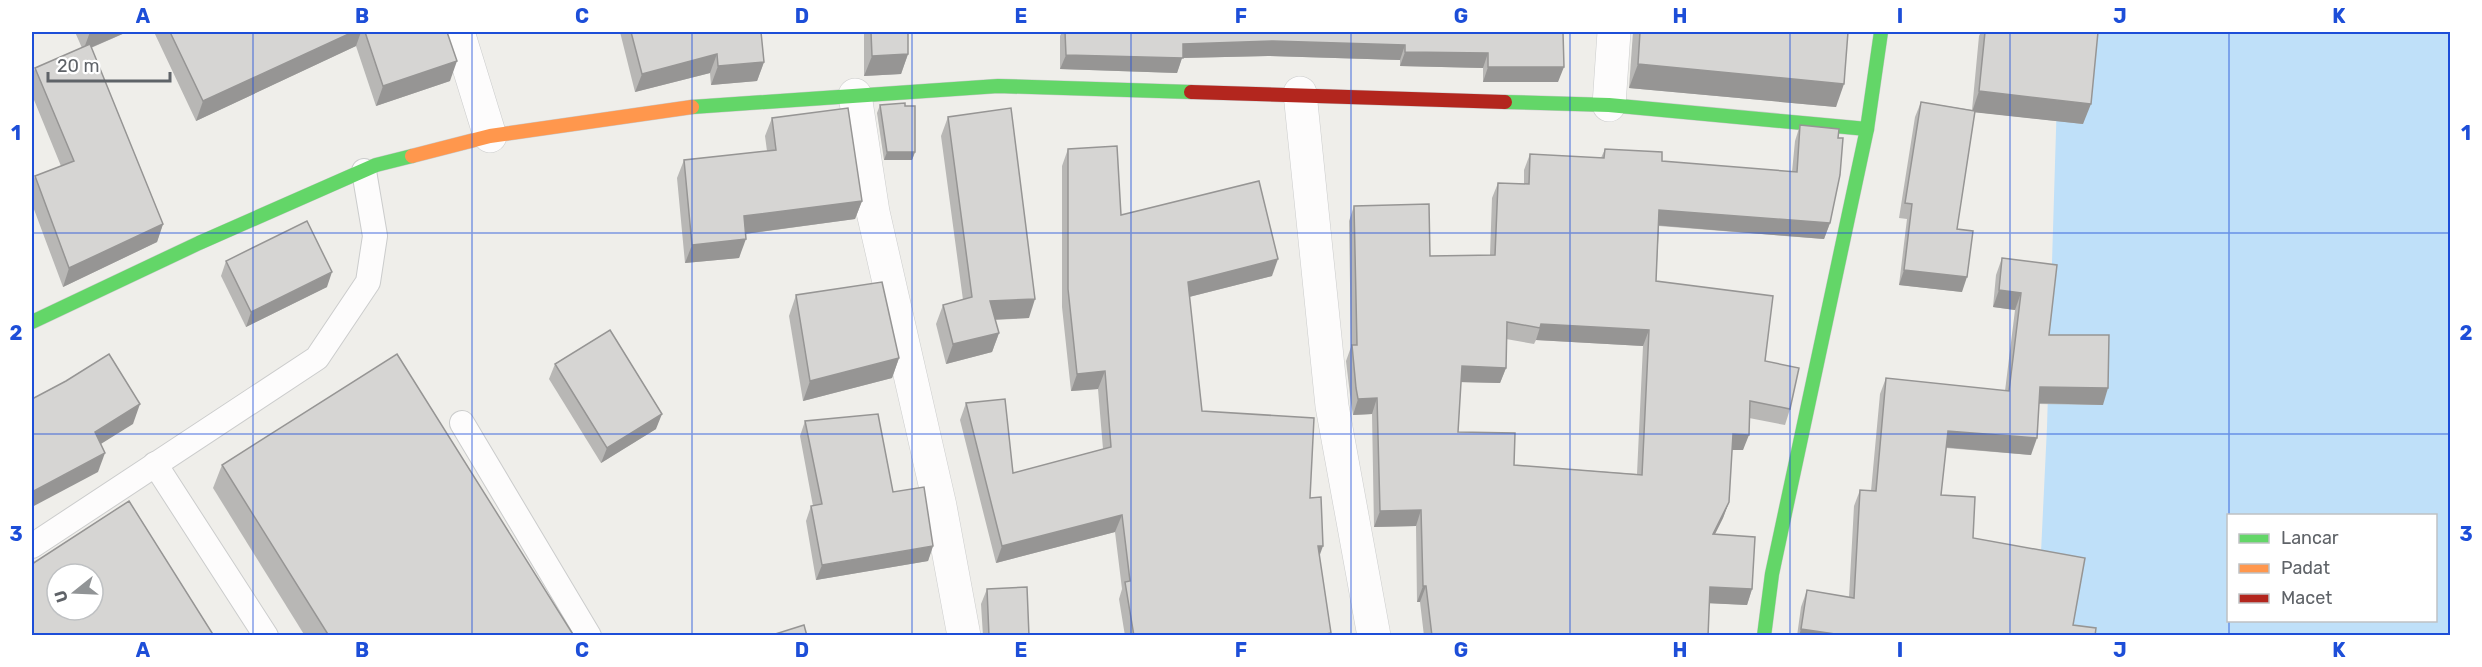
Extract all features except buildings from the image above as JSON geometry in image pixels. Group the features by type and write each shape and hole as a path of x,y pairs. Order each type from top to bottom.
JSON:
{"main road":[{"path":"1764,636 1772,574 1867,129 1881,32"},
{"path":"32,322 199,243 364,171 490,136 697,106 998,86 1300,93 1609,105 1867,129"}],"street":[{"path":"458,32 490,136"},
{"path":"1609,105 1614,32"},
{"path":"1300,93 1332,406 1374,636"},
{"path":"855,95 873,212 940,506 964,636"}],"lane":[{"path":"32,546 316,358 368,282 375,236 364,171"},
{"path":"462,423 590,636"},
{"path":"155,464 266,636"}],"water":[{"path":"2059,32 2450,32 2450,635 2037,636 2047,427"}],"traffic: fast":[{"path":"1764,636 1772,574 1867,129 1881,32"},
{"path":"692,107 998,86 1191,92"},
{"path":"1505,102 1609,105 1867,129"},
{"path":"32,322 199,243 376,165 412,156"}],"traffic: slow":[{"path":"412,156 490,136 692,107"}],"traffic: jam":[{"path":"1191,92 1505,102"}]}
